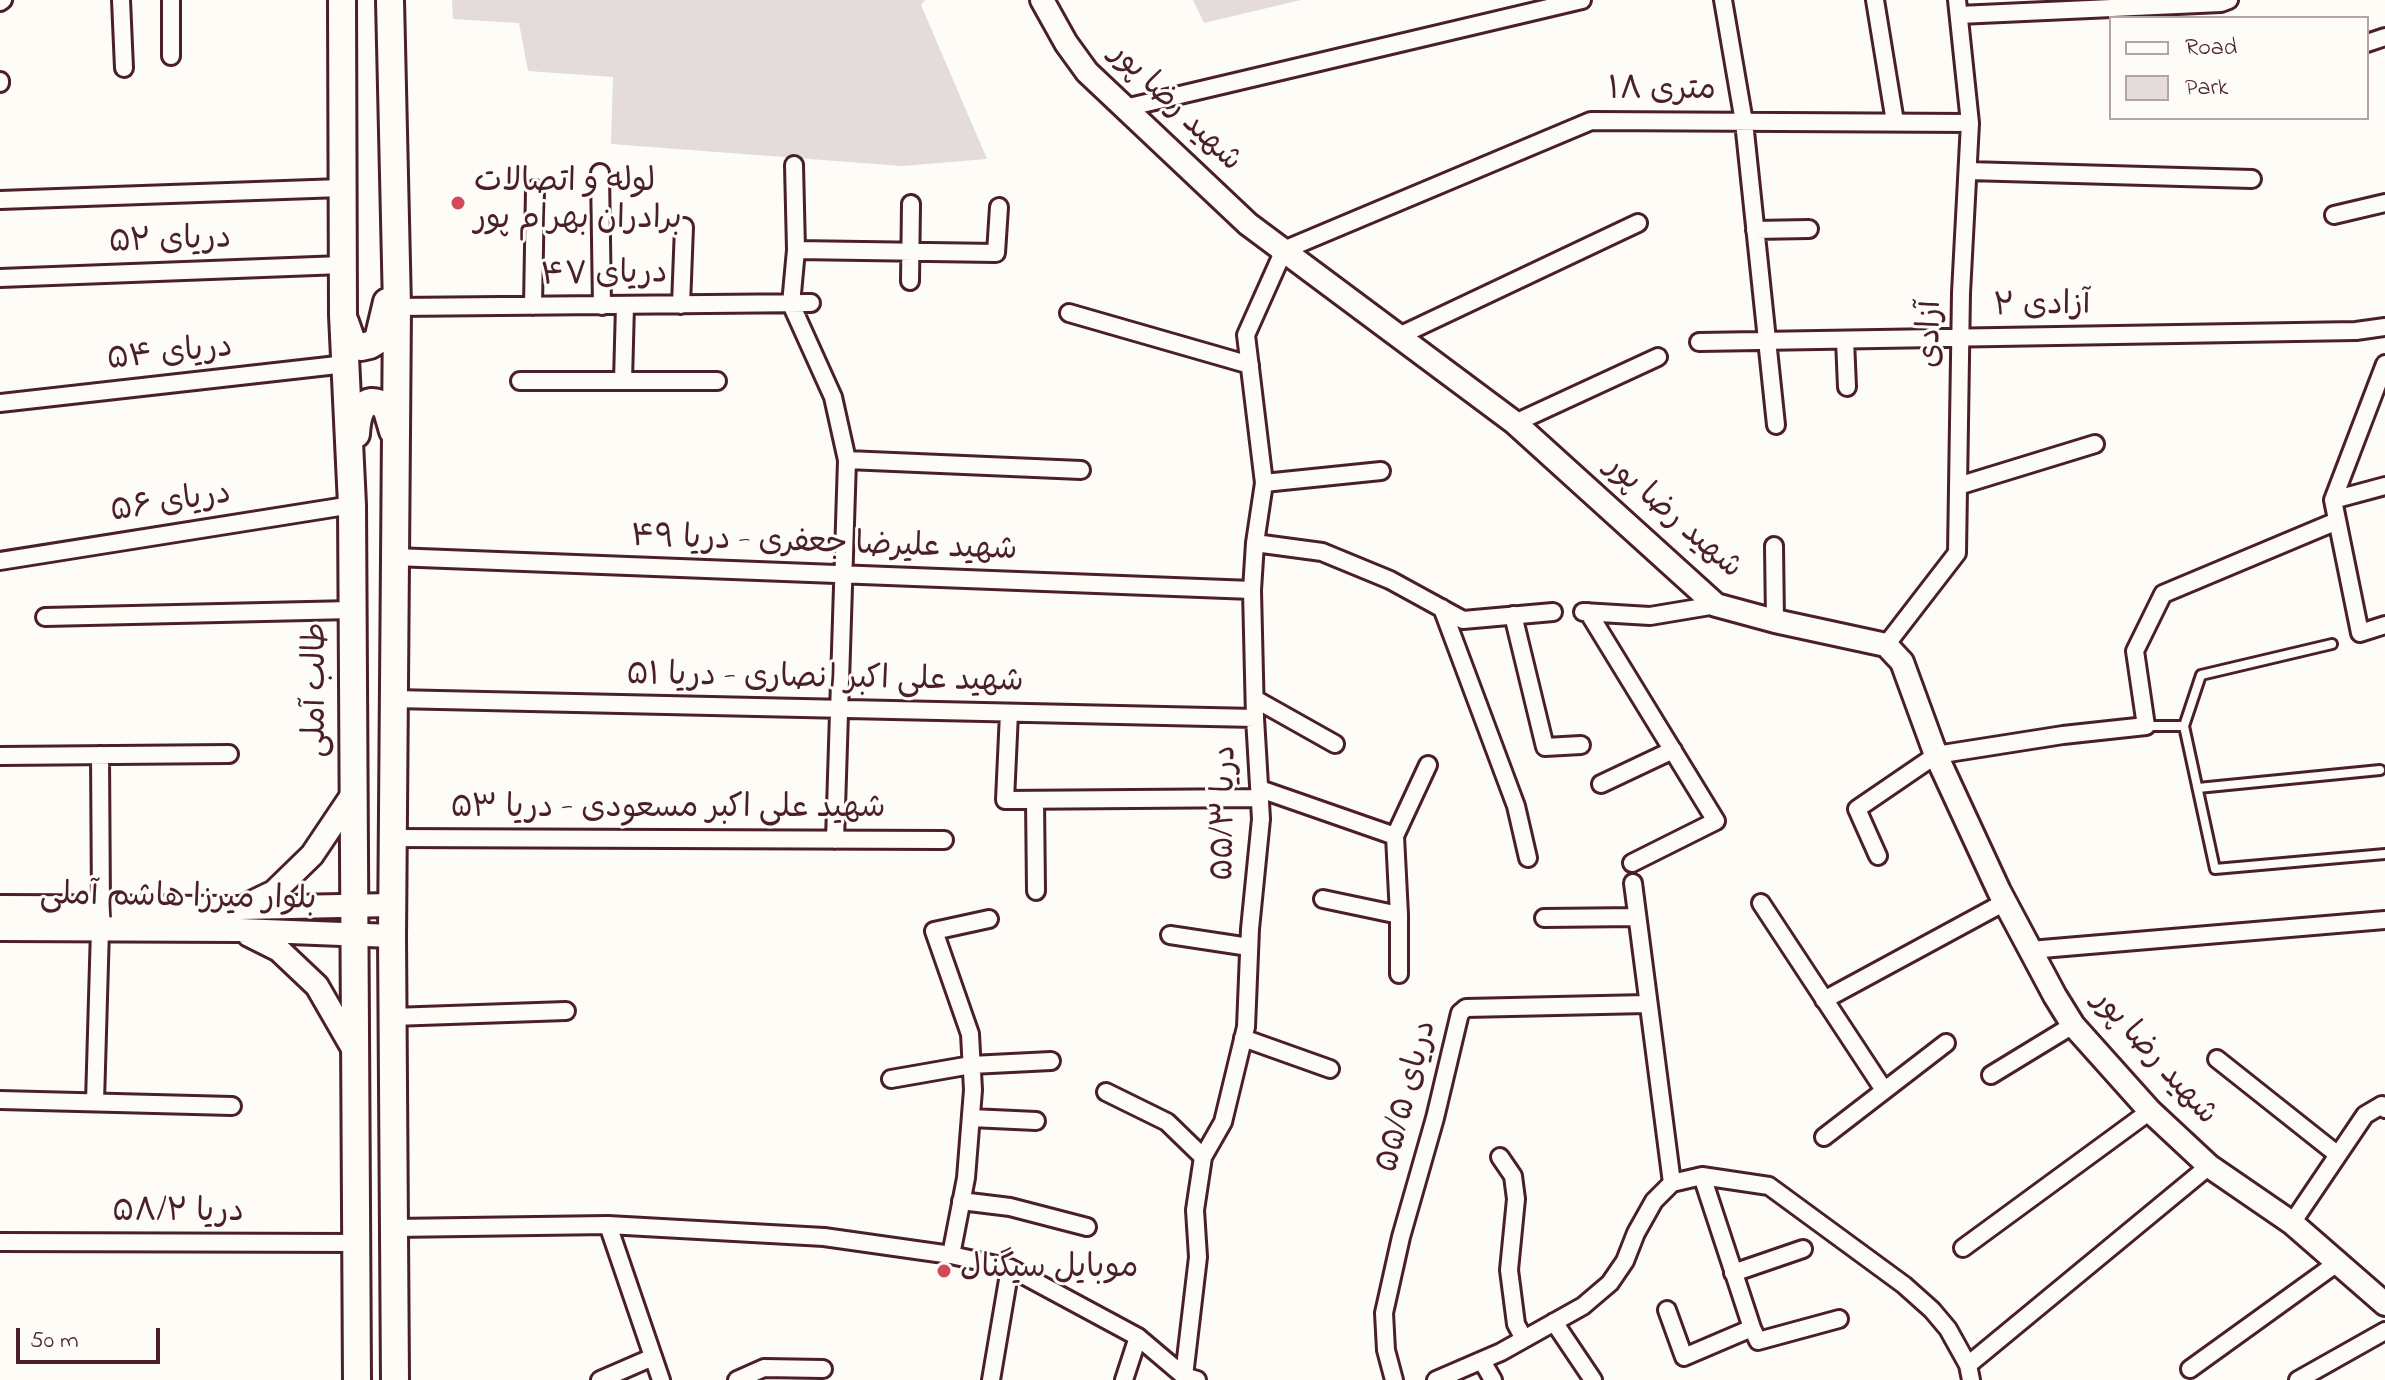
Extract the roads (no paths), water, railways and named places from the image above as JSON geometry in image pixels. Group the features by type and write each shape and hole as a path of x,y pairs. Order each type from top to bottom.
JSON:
{"main road":[{"name":"طالب آملی","path":"342,0 342,265 352,505 357,1380"},
{"path":"390,0 398,455 394,557 392,838 395,1380"},
{"path":"343,315 356,346 370,345 378,340 396,261"},
{"path":"352,505 357,421 368,402 374,401 386,407 398,455"}],"street":[{"path":"121,0 124,68"},
{"path":"171,0 171,56"},
{"name":"شهید رضا پور","path":"1042,0 1087,72 1248,224 1515,423 1716,605 1886,645 1902,662 1936,755 2005,902 2073,1025 2150,1111 2209,1166 2292,1223 2385,1304"},
{"path":"1125,108 1582,0"},
{"path":"1723,0 1744,122 1776,425"},
{"path":"1875,0 1895,122"},
{"path":"1958,8 2225,2"},
{"name":"آزادی","path":"1886,645 1957,553 1961,293 1970,123 1958,8"},
{"name":"۱۸ متری","path":"1284,250 1591,121 1970,123"},
{"path":"794,165 796,250 791,304 833,397 847,460 835,840"},
{"path":"1968,171 2252,179"},
{"path":"600,173 602,306"},
{"path":"0,200 341,188"},
{"path":"533,306 535,189"},
{"path":"2334,215 2385,203"},
{"path":"910,281 911,204"},
{"path":"796,250 996,253 999,207"},
{"path":"1399,336 1638,223"},
{"path":"681,305 684,227"},
{"path":"1755,230 1809,229"},
{"name":"دریا ۵۵/۳","path":"1191,1378 1198,1257 1195,1210 1203,1157 1223,1122 1246,1027 1249,947 1261,819 1252,590 1264,483 1246,335 1284,250"},
{"name":"دریای ۵۲","path":"0,278 342,265"},
{"name":"دریای ۴۷","path":"397,307 811,303"},
{"path":"623,381 625,305"},
{"path":"1069,313 1250,365"},
{"name":"آزادی ۲","path":"1699,342 2356,331 2385,327"},
{"path":"1845,340 1847,387"},
{"path":"1515,423 1658,357"},
{"name":"دریای ۵۴","path":"0,403 346,364"},
{"path":"2385,364 2333,500 2360,633 2385,625"},
{"path":"520,381 717,381"},
{"path":"1958,486 2095,444"},
{"path":"847,460 1081,470"},
{"path":"1264,483 1381,471"},
{"path":"2333,500 2385,486"},
{"name":"دریای ۵۶","path":"0,561 352,505"},
{"path":"1878,856 1857,809 1936,755 2063,735 2146,726 2135,651 2163,594 2337,521"},
{"path":"1255,543 1322,552 1390,580 1463,620 1553,612"},
{"path":"1774,546 1775,621"},
{"name":"شهید علیرضا جعفری - دریا ۴۹","path":"394,557 1252,590"},
{"path":"1632,863 1716,821 1585,612 1650,616 1716,605"},
{"path":"1442,608 1516,806 1528,858"},
{"path":"45,617 352,610"},
{"path":"1513,615 1545,747 1581,745"},
{"name":"شهید علی اکبر انصاری - دریا ۵۱","path":"394,699 1255,718"},
{"path":"1255,699 1335,744"},
{"path":"1009,713 1005,800 1260,794 1395,836"},
{"path":"1601,784 1673,750"},
{"path":"0,756 229,754"},
{"path":"95,1102 100,755"},
{"path":"1399,974 1395,836 1428,765"},
{"path":"353,794 312,855 274,892 240,919 317,986 355,1052"},
{"path":"1035,800 1036,891"},
{"name":"شهید علی اکبر مسعودی - دریا ۵۳","path":"392,838 944,840"},
{"path":"1633,883 1672,1183"},
{"path":"1323,899 1399,915"},
{"path":"1824,1000 2005,902"},
{"path":"1761,903 1884,1090"},
{"name":"بلوار میرزا هاشم آملی","path":"0,907 100,918 240,919 354,906 392,905"},
{"path":"1544,918 1637,917"},
{"name":"بلوار میرزا هاشم آملی","path":"0,929 100,918"},
{"name":"بلوار میرزا هاشم آملی","path":"240,919 354,936 392,936"},
{"path":"951,1255 966,1178 973,1090 970,1034 934,931 989,919"},
{"path":"2030,950 2385,920"},
{"path":"1170,935 1249,947"},
{"name":"دریای ۵۵/۵","path":"1394,1380 1386,1350 1384,1313 1460,1013 1466,1008 1647,1004"},
{"path":"392,1017 566,1011"},
{"path":"1991,1075 2073,1025"},
{"path":"1243,1038 1330,1069"},
{"path":"1824,1137 1946,1043"},
{"path":"2217,1059 2338,1155"},
{"path":"891,1079 971,1065 1051,1061"},
{"path":"1106,1092 1167,1122 1203,1157"},
{"path":"0,1100 232,1106"},
{"path":"2292,1223 2365,1115 2382,1105 2385,1109"},
{"path":"1963,1248 2150,1111"},
{"path":"971,1118 1036,1121"},
{"path":"1500,1157 1513,1176 1516,1199 1509,1270 1516,1324 1524,1339"},
{"path":"1436,1380 1482,1361 1583,1306 1610,1283 1625,1261 1654,1201 1672,1183 1702,1176 1769,1186 1789,1200 1904,1285 1932,1310 1948,1329 1970,1373 2209,1166"},
{"path":"1702,1176 1755,1334"},
{"path":"961,1201 1010,1207 1087,1227"},
{"path":"394,1228 608,1225 824,1237 951,1255 1010,1268 1138,1337 1191,1378"},
{"path":"608,1225 661,1380"},
{"name":"دریا ۵۸/۲","path":"0,1242 356,1243"},
{"path":"1733,1273 1803,1249"},
{"path":"2190,1369 2337,1263"},
{"path":"991,1380 1010,1268"},
{"path":"1667,1310 1684,1357 1755,1334 1839,1319"},
{"path":"1554,1322 1593,1380"},
{"path":"2298,1380 2385,1331"},
{"path":"1124,1380 1138,1337"},
{"path":"600,1380 653,1357"},
{"path":"1482,1361 1493,1380"},
{"path":"737,1380 764,1368 823,1369"}],"lane":[{"path":"2332,644 2201,675 2184,726 2215,869 2385,854"},
{"path":"2146,726 2184,726"},
{"path":"2198,788 2380,770"}],"place":[{"name":"لوله و اتصالات برادران بهرام پور","path":"458,203"},
{"name":"موبایل سیگنال","path":"944,1271"}]}
